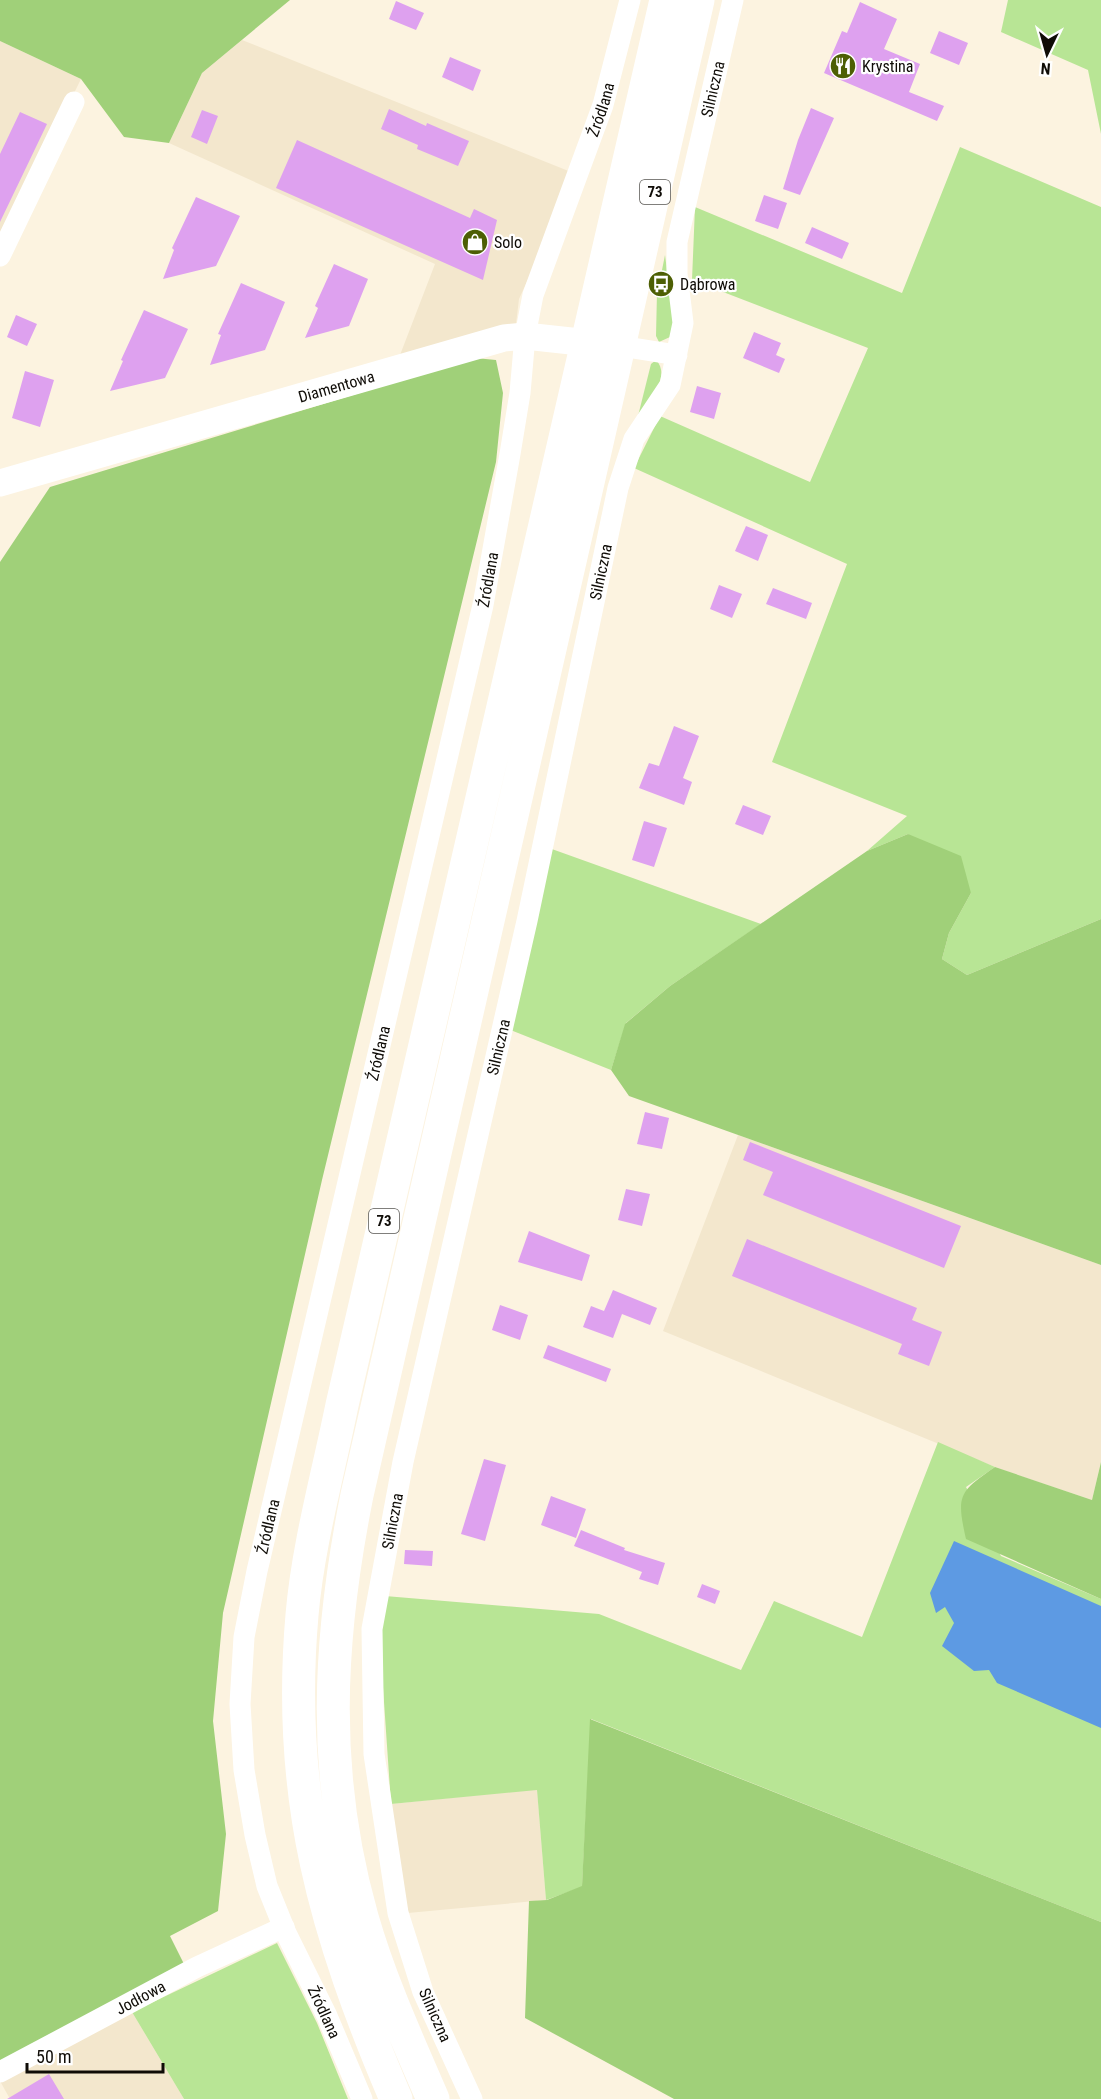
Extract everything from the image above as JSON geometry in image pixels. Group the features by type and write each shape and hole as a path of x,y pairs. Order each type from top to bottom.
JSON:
{"main road":[{"name":"73","path":"396,2099 355,1999 328,1916 315,1864 306,1815 299,1719 302,1613 308,1568 345,1394 666,0"},
{"name":"73","path":"433,2099 373,1949 348,1854 336,1777 333,1731 332,1670 337,1608 357,1495 699,0"}],"street":[{"name":"Źródlana","path":"362,2099 327,2016 267,1886 244,1770 240,1704 244,1637 257,1571 483,605 518,403 525,336 533,295 603,105 630,0"},
{"name":"Silniczna","path":"472,2099 423,1992 398,1913 374,1754 372,1629 403,1462 527,921 618,488 634,439 670,385 677,355 683,323 677,274 677,242 734,0"},
{"path":"0,256 74,102"},
{"name":"Diamentowa","path":"0,483 482,344 525,336 620,346 677,355"},
{"name":"Jodłowa","path":"0,2072 197,1966 284,1927"}],"shaded area":[{"path":"242,40 571,172 519,299 516,324 400,355 435,264 169,143 202,73"},
{"path":"0,41 81,79 0,243"},
{"path":"738,1135 1101,1265 1101,1462 1092,1500 1000,1469 663,1331"},
{"path":"537,1789 546,1900 408,1913 391,1804"},
{"path":"132,2012 184,2099 10,2099 0,2081"}],"green space":[{"path":"0,0 290,0 202,73 169,143 124,137 81,79 0,41"},
{"path":"1008,0 1101,0 1101,134 1088,70 1001,32"},
{"path":"960,147 1101,207 1101,919 967,975 942,959 949,933 971,893 908,834 867,851 907,816 772,762 847,564 634,468 660,416 810,482 868,348 692,280 695,207 902,293"},
{"path":"665,255 674,324 670,337 659,342 656,336 657,292 661,292 665,276 661,275"},
{"path":"475,358 496,360 503,393 496,462 322,1180 223,1613 213,1721 226,1834 218,1911 170,1936 187,1970 0,2075 0,562 50,487"},
{"path":"656,360 660,367 660,381 638,416 651,364"},
{"path":"908,834 961,856 971,893 949,933 942,959 967,975 1101,919 1101,1265 629,1096 611,1070 625,1024 670,986 867,851"},
{"path":"549,848 761,924 670,986 626,1023 611,1070 508,1029"},
{"path":"938,1442 995,1467 966,1487 1001,1556 1101,1599 1101,1922 591,1719 582,1887 546,1900 537,1790 391,1804 379,1629 385,1596 599,1614 741,1670 774,1601 862,1637"},
{"path":"1101,1462 1101,1599 966,1539 961,1513 963,1496 967,1489 995,1467 1092,1500"},
{"path":"590,1719 1101,1922 1101,2099 674,2099 525,2018 529,1901 547,1900 582,1886"},
{"path":"277,1943 317,2023 348,2099 184,2099 132,2012"}],"water":[{"path":"954,1541 1101,1606 1101,1728 997,1683 989,1670 974,1671 942,1646 954,1623 945,1607 936,1613 930,1593"}],"building":[{"path":"396,1 424,13 416,30 389,19"},
{"path":"860,2 897,19 884,49 920,64 909,92 944,106 937,121 824,73 842,31 847,33"},
{"path":"939,31 968,43 959,65 930,53"},
{"path":"450,57 481,70 473,91 442,77"},
{"path":"811,108 834,118 800,195 783,189 798,140"},
{"path":"389,109 426,126 427,123 469,141 458,166 417,149 418,145 381,129"},
{"path":"202,110 218,116 207,144 191,137"},
{"path":"20,112 47,124 0,222 0,154"},
{"path":"297,140 470,218 474,209 497,220 483,280 276,188"},
{"path":"764,195 787,203 778,229 755,221"},
{"path":"196,197 240,216 216,266 163,279 174,250 172,248"},
{"path":"812,227 849,243 842,259 805,243"},
{"path":"334,264 368,279 349,326 305,338 318,308 315,306"},
{"path":"241,283 285,302 265,350 210,365 221,335 218,334"},
{"path":"144,310 188,329 165,378 110,391 123,361 121,360"},
{"path":"16,315 37,324 27,346 7,337"},
{"path":"754,332 781,343 776,355 785,359 779,373 743,358"},
{"path":"25,371 54,380 40,427 12,418"},
{"path":"697,386 721,393 714,419 690,412"},
{"path":"746,526 768,535 758,561 735,551"},
{"path":"719,585 742,594 732,618 710,609"},
{"path":"773,588 812,603 806,619 766,604"},
{"path":"674,726 699,736 683,778 692,782 684,805 639,788 649,763 659,766"},
{"path":"743,805 771,816 763,835 735,824"},
{"path":"644,821 667,828 654,867 632,860"},
{"path":"645,1112 669,1118 662,1149 637,1144"},
{"path":"750,1142 961,1226 944,1268 763,1195 773,1172 743,1160"},
{"path":"626,1189 650,1194 642,1226 618,1220"},
{"path":"529,1231 590,1255 582,1281 518,1262"},
{"path":"747,1239 917,1308 912,1320 942,1332 929,1366 898,1354 902,1344 732,1276"},
{"path":"613,1290 657,1308 650,1325 622,1314 613,1338 583,1327 591,1306 604,1311"},
{"path":"500,1305 528,1315 520,1340 492,1330"},
{"path":"548,1345 611,1369 606,1382 543,1358"},
{"path":"484,1459 506,1465 485,1541 461,1534"},
{"path":"551,1496 586,1509 576,1538 541,1525"},
{"path":"581,1530 625,1548 624,1550 665,1563 658,1585 639,1579 642,1572 574,1546"},
{"path":"405,1550 433,1551 432,1566 404,1564"},
{"path":"702,1584 720,1591 715,1604 697,1597"},
{"path":"49,2074 64,2099 7,2099"}],"place":[{"name":"Krystina","path":"843,66"},
{"name":"Solo","path":"475,242"},
{"name":"Dąbrowa","path":"661,284"}]}
